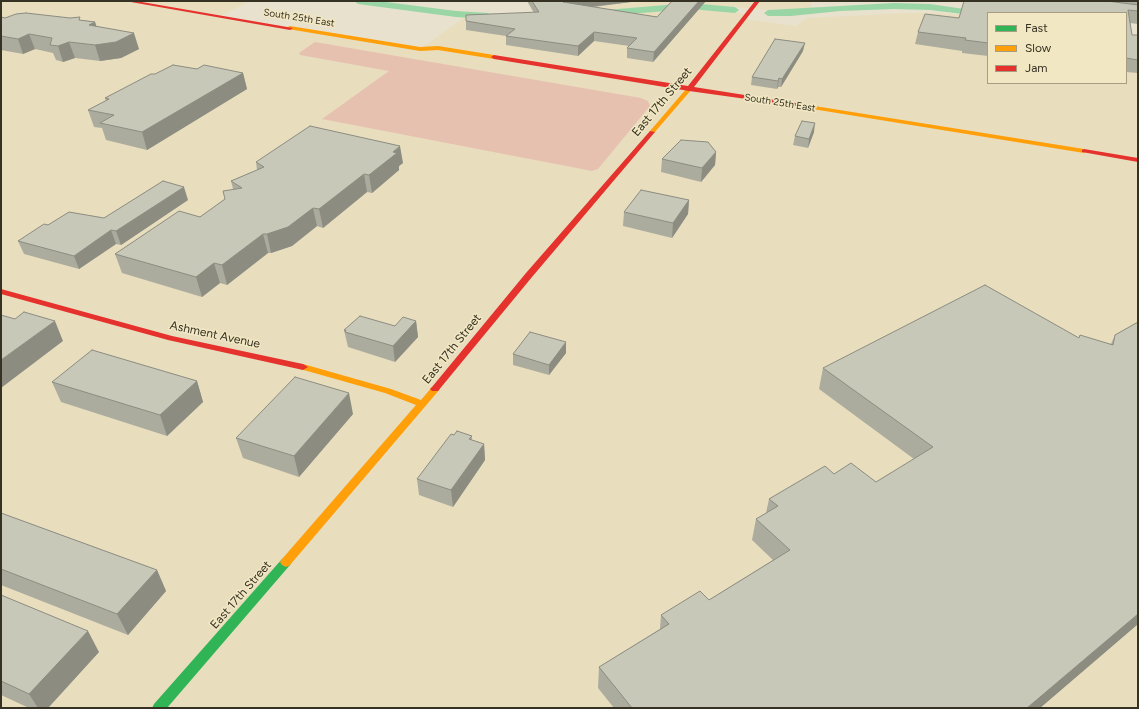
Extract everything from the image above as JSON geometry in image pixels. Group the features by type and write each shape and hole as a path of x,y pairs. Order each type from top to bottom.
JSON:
{"main road":[{"name":"South 25th East","path":"127,1 420,49 438,48 1138,160"},
{"name":"East 17th Street","path":"159,708 424,404 515,292 682,98 758,1"},
{"name":"South 25th East","path":"420,49 428,55 529,72"},
{"path":"668,95 696,100"},
{"path":"1065,158 1099,157 1104,154"},
{"name":"Ashment Avenue","path":"1,291 171,338 301,366 388,391 424,404"}],"shaded area":[{"path":"1,1 250,1 221,16 420,49 465,17 487,19 602,15 686,8 748,14 744,19 796,26 807,18 906,13 942,13 987,18 987,84 1127,84 1127,41 1138,43 1138,708 1,708"},
{"path":"571,1 811,1 812,8 768,10 699,4 678,4 615,11 558,12"},
{"path":"315,42 641,98 648,101 650,106 598,169 592,171 322,119 389,71 300,55 299,53"}],"building":[{"path":"532,1 568,1 563,2 657,17 672,1 699,1 654,52 627,48 637,38 594,32 578,46 506,36 515,29 466,21 466,15 539,12"},
{"path":"964,1 1107,1 1138,5 1138,11 1128,10 1132,35 1138,35 1138,60 1127,58 1127,12 987,12 987,43 965,40 966,38 918,32 925,14 959,18"},
{"path":"26,13 70,18 80,17 79,20 95,22 89,25 134,33 116,42 95,45 69,42 58,46 50,45 52,38 29,34 18,39 1,36 1,17 5,18 16,14"},
{"path":"775,39 805,43 782,79 779,78 778,81 752,77"},
{"path":"173,65 197,69 204,65 243,73 142,132 100,123 114,115 88,110 109,99 105,98 151,74 155,74"},
{"path":"802,121 815,123 809,139 795,136"},
{"path":"310,126 400,146 393,152 397,153 369,175 364,174 319,209 313,208 288,227 263,234 222,265 214,263 196,277 115,254 179,211 200,217 225,199 223,191 242,188 231,181 264,167 256,162"},
{"path":"681,140 708,142 716,152 702,168 662,159"},
{"path":"163,181 184,187 116,231 111,230 74,256 18,241 44,224 48,225 69,212 104,218"},
{"path":"641,190 689,200 673,223 624,212"},
{"path":"985,285 1079,338 1080,335 1113,345 1115,335 1138,322 1138,614 1027,708 632,708 599,667 669,624 661,615 700,591 709,600 790,550 756,519 778,506 769,499 825,466 834,474 851,463 876,482 933,447 823,368"},
{"path":"24,312 55,321 1,360 1,315 15,319"},
{"path":"360,316 395,326 403,317 416,321 393,346 345,332 346,330 344,330"},
{"path":"530,332 566,342 549,365 513,354"},
{"path":"92,350 197,381 160,415 52,382"},
{"path":"295,377 349,393 294,456 236,438"},
{"path":"457,431 472,436 469,439 484,444 451,490 417,479 451,434 454,435"},
{"path":"1,513 157,570 117,614 1,569"},
{"path":"1,595 88,631 29,694 1,681"}],"waterway":[{"path":"358,1 456,14 488,16"},
{"path":"605,13 690,6 735,10"},
{"path":"768,13 791,13 840,8 894,6 930,7 987,14"}],"traffic: fast":[{"path":"159,708 286,562"}],"traffic: slow":[{"path":"290,28 420,49 438,48 494,57"},
{"path":"652,132 689,89"},
{"path":"802,106 1084,151"},
{"path":"303,367 388,391 423,404"},
{"path":"286,562 435,389"}],"traffic: jam":[{"path":"127,1 290,28"},
{"path":"689,89 758,1"},
{"path":"494,57 802,106"},
{"path":"435,389 529,275 652,132"},
{"path":"1084,151 1138,160"},
{"path":"1,291 171,338 303,367"}]}
